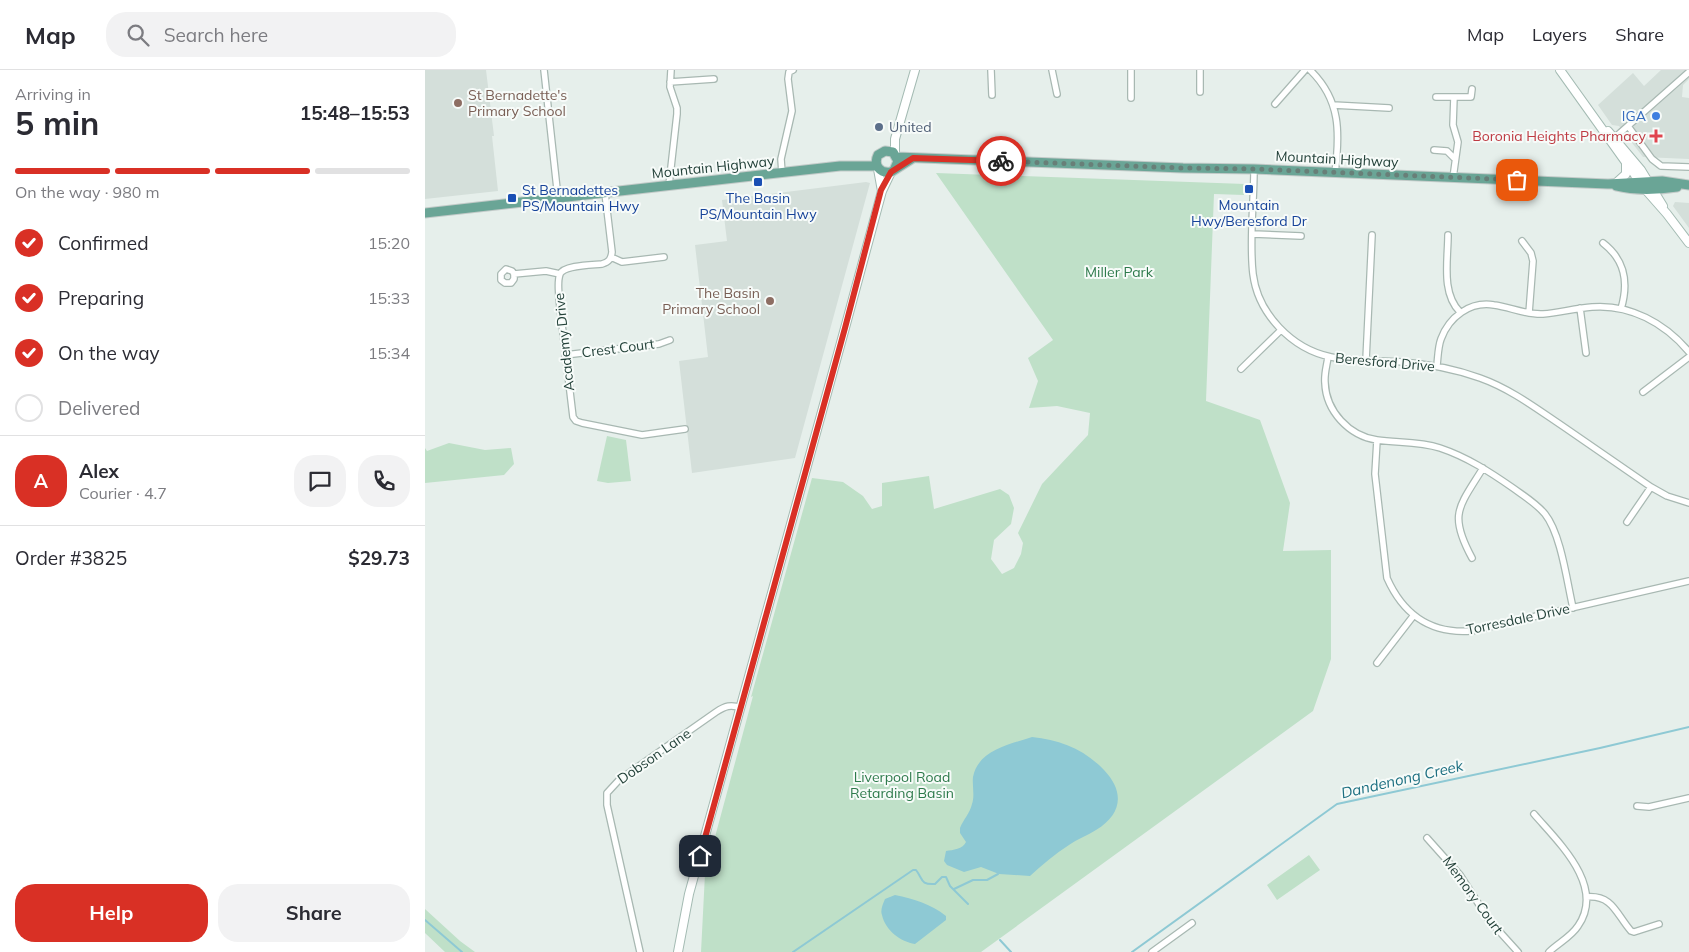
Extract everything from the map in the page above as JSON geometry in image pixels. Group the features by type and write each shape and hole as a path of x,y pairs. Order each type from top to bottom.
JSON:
{"main road":[{"path":"678,952 689,894 881,190 897,165 895,139 915,70"},
{"path":"1560,70 1612,140 1626,163 1647,186 1689,243"},
{"path":"881,190 877,164 882,152 895,139"},
{"path":"1612,140 1641,170 1647,186"},
{"path":"885,151 896,156"},
{"name":"Mountain Highway","path":"896,156 1612,184 1629,189 1647,186 1687,185"},
{"path":"877,164 882,172 893,170 913,158"},
{"path":"1612,184 1626,174 1626,163"},
{"name":"Mountain Highway","path":"425,214 669,185 877,164"}],"street":[{"path":"545,70 558,198"},
{"path":"669,185 677,114 670,82 671,70"},
{"path":"782,173 781,159 792,111 788,79 789,72 793,70"},
{"path":"991,70 991,96"},
{"path":"1052,70 1057,94"},
{"path":"1131,70 1131,98"},
{"path":"1201,70 1201,92"},
{"path":"1275,104 1305,70"},
{"path":"1320,70 1312,72 1325,88 1333,105 1338,133 1335,173"},
{"path":"1612,140 1689,72"},
{"path":"670,82 714,79"},
{"path":"1436,96 1471,97 1472,89"},
{"path":"1453,97 1453,125 1459,142 1453,178"},
{"path":"1333,105 1389,108"},
{"path":"1628,126 1652,159 1661,166 1689,167"},
{"path":"1434,150 1447,151 1455,159"},
{"name":"Beresford Drive","path":"1255,169 1253,276 1260,300 1270,317 1295,342 1328,357 1437,365 1480,378 1518,396 1651,487 1667,496 1689,503"},
{"path":"605,193 611,257 623,262 665,257"},
{"path":"1253,234 1301,236"},
{"path":"1366,360 1372,235"},
{"path":"1449,235 1447,282 1450,295 1460,312"},
{"path":"1522,241 1531,253 1533,261 1529,313"},
{"path":"1603,243 1613,251 1619,259 1622,268 1625,289 1621,309"},
{"name":"Academy Drive","path":"611,257 602,264 567,268 560,274 558,283 559,299 573,417 576,421 642,435 685,429"},
{"path":"514,274 546,272 560,274"},
{"path":"1437,365 1440,341 1450,322 1460,312 1486,304 1542,314 1580,308 1608,307 1621,309 1643,316 1663,327 1689,352"},
{"path":"1580,308 1586,353"},
{"path":"1241,369 1281,330"},
{"name":"Crest Court","path":"565,355 659,344 671,340"},
{"path":"1328,357 1325,383 1327,396 1331,407 1348,428 1377,440 1416,442 1459,455 1483,468 1533,502 1547,516 1554,530 1573,608"},
{"path":"1643,392 1689,357"},
{"name":"Torresdale Drive","path":"1377,440 1375,474 1386,573 1400,601 1423,621 1441,628 1463,631 1483,628 1689,581"},
{"path":"1471,558 1461,539 1457,521 1462,504 1483,468"},
{"path":"1627,522 1651,487"},
{"path":"1377,663 1414,615"},
{"name":"Dobson Lane","path":"640,952 607,804 607,793 619,780 716,712 727,706 741,708"},
{"path":"1637,806 1649,807 1689,798"},
{"path":"1534,814 1579,871 1587,897 1585,911 1578,926 1549,952"},
{"name":"Memory Court","path":"1427,838 1460,875 1489,920 1518,952"},
{"path":"1587,897 1596,896 1610,902 1631,931 1634,932 1659,924"},
{"path":"1152,952 1192,923"}],"shaded area":[{"name":"St Bernadette's Primary School","path":"425,70 486,70 498,191 425,199"},
{"path":"1661,70 1685,70 1689,75 1689,79 1683,85 1682,97 1689,98 1689,159 1643,157 1619,126 1612,125 1598,105 1633,73 1644,86"},
{"name":"The Basin Primary School","path":"870,183 795,458 692,473 679,361 708,357 695,245 727,241 722,200"},
{"path":"1675,202 1689,203 1689,228 1673,206"}],"green space":[{"path":"936,173 1245,184 1244,195 1214,194 1206,401 1260,420 1290,503 1283,551 1331,550 1331,659 1313,711 981,952 701,952 705,874 753,696 751,697 812,478 843,482 863,496 872,509 882,506 882,483 929,476 934,509 1000,489 1009,495 1014,508 1011,524 994,540 991,559 1002,574 1014,568 1021,554 1023,543 1018,533 1042,484 1088,435 1090,413 1057,406 1029,408 1038,381 1028,358 1053,340"},
{"path":"607,436 626,440 631,481 608,483 597,481"},
{"path":"449,443 485,450 511,448 514,464 504,475 425,483 425,448 427,451"},
{"path":"1309,855 1320,870 1277,900 1267,885"},
{"path":"425,909 475,952 445,952 425,933"}],"water":[{"path":"1032,737 1052,740 1080,751 1104,770 1111,778 1118,794 1118,802 1111,817 1105,824 1059,852 1030,876 999,874 981,867 964,872 947,865 944,861 946,851 960,848 966,842 960,833 960,828 972,804 973,777 981,760 988,754 1005,746"},
{"path":"895,895 928,905 946,916 946,920 915,944 904,941 886,926 881,913 885,899"}],"waterway":[{"name":"Dandenong Creek","path":"1132,952 1337,804 1689,727"},
{"name":"Dandenong Creek","path":"793,952 913,870 916,870 927,884 935,884 942,877 946,877 950,886 968,904"},
{"path":"954,889 973,880 987,880 998,874"},
{"path":"425,920 462,952"},
{"name":"Dandenong Creek","path":"1000,940 1011,952"}],"way so far":[{"path":"1001,161 1517,180"}],"place":[{"name":"St Bernadette's Primary School","path":"458,103"},
{"name":"IGA","path":"1656,116"},
{"name":"United","path":"879,127"},
{"name":"Boronia Heights Pharmacy","path":"1656,136"},
{"name":"The Basin PS/Mountain Hwy","path":"758,182"},
{"name":"Mountain Hwy/Beresford Dr","path":"1249,189"},
{"name":"St Bernadettes PS/Mountain Hwy","path":"512,198"},
{"name":"The Basin Primary School","path":"770,301"}],"route":[{"path":"700,856 881,190 895,168 913,158 1001,161"}],"park label":[{"name":"Miller Park","path":"1119,272"},
{"name":"Liverpool Road Retarding Basin","path":"902,786"}]}
